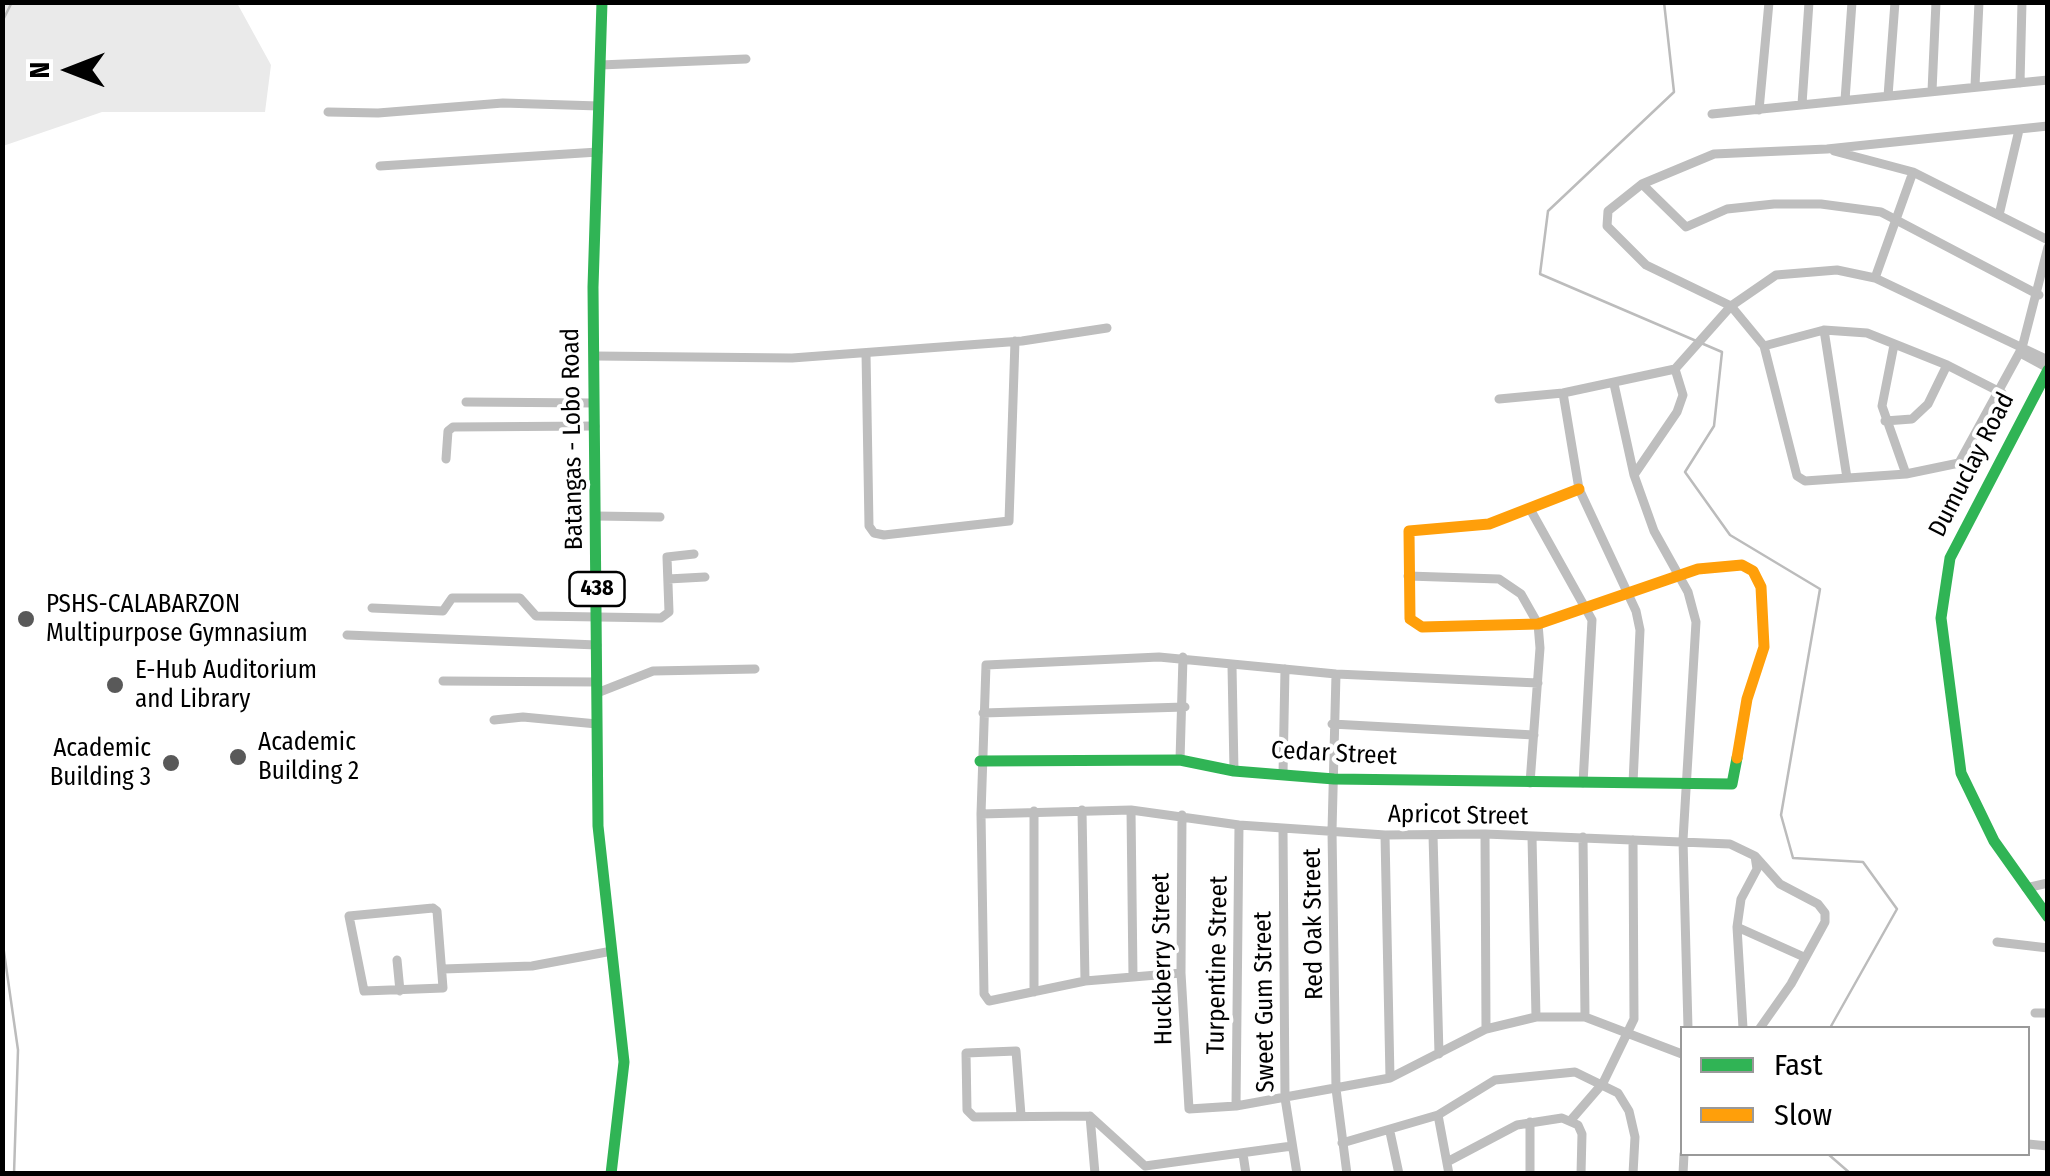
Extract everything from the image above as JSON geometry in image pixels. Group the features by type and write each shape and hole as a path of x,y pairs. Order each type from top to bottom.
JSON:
{"street":[{"name":"Batangas - Lobo Road","path":"602,2 594,356 598,826 624,1062 611,1174"},
{"path":"1760,110 1769,2"},
{"path":"1802,104 1810,2"},
{"path":"1845,100 1852,2"},
{"path":"1888,96 1894,2"},
{"path":"1932,91 1936,2"},
{"path":"1975,86 1979,2"},
{"path":"2020,83 2022,2"},
{"path":"600,65 746,59"},
{"path":"1712,114 2048,80"},
{"path":"328,112 378,113 503,103 599,106"},
{"path":"1827,149 1914,172 2048,243 2039,295 2002,393 1960,463 1906,474 1804,481 1797,476 1764,346 1731,306 1646,265 1607,226 1608,211 1642,184 1714,154 1827,149 2048,126"},
{"path":"1999,214 2019,130"},
{"path":"380,166 598,152"},
{"path":"1876,278 1914,172"},
{"path":"1642,184 1686,227 1727,210 1774,204 1821,204 1898,219 2039,295"},
{"path":"1498,400 1614,384 1675,369 1731,306 1776,275 1837,270 1876,278 2048,360"},
{"path":"594,356 792,358 1015,341 1107,328"},
{"path":"1764,346 1824,330 1867,334 1948,365 2002,393"},
{"path":"1824,330 1847,478"},
{"path":"866,353 869,526 874,533 884,535 1009,521 1015,341"},
{"path":"1894,345 1884,388 1884,421 1906,474"},
{"path":"2019,349 2048,369"},
{"path":"1884,421 1912,419 1928,404 1948,365"},
{"path":"1634,474 1677,412 1683,395 1675,369"},
{"name":"Dumuclay Road","path":"2048,369 1950,558 1941,618 1961,773 1994,841 2048,916"},
{"path":"1614,384 1634,474 1677,577 1688,592 1696,622 1684,840 1688,1026"},
{"path":"1563,392 1579,489 1628,592 1640,630 1633,783"},
{"path":"466,402 594,402"},
{"path":"446,459 448,432 453,427 595,426"},
{"path":"1579,489 1490,524 1409,531 1410,619 1422,627 1538,624 1677,577"},
{"path":"1530,509 1592,620 1584,783"},
{"path":"596,516 660,517"},
{"path":"372,608 443,611 452,598 520,598 536,616 667,616 667,557 694,554"},
{"name":"Cedar Street","path":"980,761 1180,760 1234,771 1334,779 1732,784 1747,699 1764,647 1766,612 1761,587 1752,572 1742,566 1714,566 1677,577"},
{"path":"1408,576 1499,579 1514,586 1538,624 1530,784"},
{"path":"668,579 705,578"},
{"path":"348,636 597,645"},
{"path":"1181,973 1085,981 988,1002 984,994 980,814 986,665 1183,658 1336,674 1538,683"},
{"path":"1180,760 1185,707 1183,658"},
{"path":"1232,666 1234,771"},
{"path":"443,681 597,687 653,672 755,669"},
{"path":"1283,774 1285,670"},
{"name":"Red Oak Street","path":"1336,674 1332,724 1336,1089 1347,1174"},
{"path":"983,713 1185,707"},
{"path":"494,720 522,718 597,724"},
{"path":"1332,724 1534,735"},
{"path":"1082,810 1085,981"},
{"path":"1130,810 1133,977"},
{"name":"Apricot Street","path":"980,814 1130,810 1239,825 1385,835 1684,840 1730,844 1755,856"},
{"path":"1034,811 1034,992"},
{"name":"Huckberry Street","path":"1182,815 1181,973 1187,1102 1194,1111 1236,1106"},
{"name":"Turpentine Street","path":"1236,1106 1239,825"},
{"name":"Sweet Gum Street","path":"1283,828 1285,1098 1297,1174"},
{"path":"1432,834 1439,1054"},
{"path":"1484,834 1486,1029"},
{"path":"1385,835 1390,1078"},
{"path":"1532,837 1536,1017"},
{"path":"1584,837 1585,1017"},
{"path":"1438,1115 1448,1168 1494,1136 1530,1122 1571,1120 1603,1083 1634,1019 1634,840"},
{"path":"1742,1026 1737,927 1741,899 1757,869 1755,856"},
{"path":"1755,856 1780,884 1818,904 1825,913 1825,922 1761,1026"},
{"path":"2026,888 2048,883"},
{"path":"432,908 443,968 443,988 364,991 360,987 349,916 432,908"},
{"path":"1737,927 1804,958"},
{"path":"1997,942 2048,948"},
{"path":"443,968 532,966 612,951"},
{"path":"398,960 400,991"},
{"path":"2035,1013 2048,1013"},
{"path":"1236,1106 1390,1078 1486,1029 1536,1017 1585,1017 1628,1030 1680,1053"},
{"path":"1022,1115 1016,1051 966,1054 969,1115 1090,1116 1146,1170 1292,1146"},
{"path":"1342,1143 1438,1115 1495,1080 1574,1072 1618,1093 1629,1110 1635,1137 1633,1174"},
{"path":"1090,1116 1095,1174"},
{"path":"1571,1120 1582,1134 1581,1174"},
{"path":"1527,1172 1530,1122"},
{"path":"1390,1132 1399,1174"},
{"path":"1243,1154 1246,1174"},
{"path":"1192,1161 1194,1174"}],"shaded area":[{"path":"2,3 237,3 271,65 265,112 102,112 3,146"}],"waterway":[{"path":"2,22 12,2"},
{"path":"1664,2 1674,92 1548,211 1540,274 1722,352 1714,426 1685,472 1730,535 1820,589 1781,815 1793,858 1863,862 1897,909 1831,1026"},
{"path":"2,938 18,1050 14,1174"},
{"path":"1830,1156 1851,1174"}],"traffic: fast":[{"path":"602,2 593,287 598,826 624,1062 611,1174"},
{"path":"2048,370 1950,558 1941,618 1961,773 1994,841 2048,917"},
{"path":"980,761 1180,760 1234,771 1334,779 1732,784 1737,758"}],"traffic: slow":[{"path":"1579,489 1489,524 1409,531 1410,619 1422,627 1538,624 1698,569 1742,565 1753,571 1761,587 1764,647 1747,699 1737,758"}],"place":[{"name":"PSHS-CALABARZON Multipurpose Gymnasium","path":"26,619"},
{"name":"E-Hub Auditorium and Library","path":"115,685"},
{"name":"Academic Building 2","path":"238,757"},
{"name":"Academic Building 3","path":"171,763"}]}
